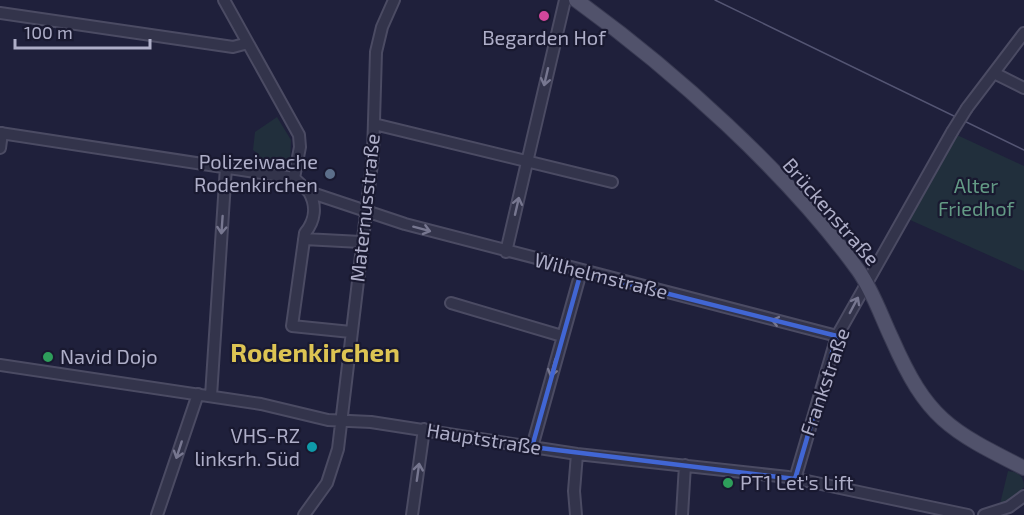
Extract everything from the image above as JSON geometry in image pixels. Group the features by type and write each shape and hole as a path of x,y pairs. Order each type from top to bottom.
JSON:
{"main road":[{"name":"Brückenstraße","path":"576,0 668,74 720,120 809,210 866,282 908,374 933,411 969,441 1023,463"}],"street":[{"path":"224,0 300,138 294,178"},
{"name":"Maternusstraße","path":"304,515 327,483 333,470 341,420 361,242 367,211 374,124 376,52 383,23 394,0"},
{"path":"506,252 565,0"},
{"path":"0,13 233,47 248,43"},
{"name":"Frankstraße","path":"795,479 837,336 952,132 967,108 1024,33"},
{"path":"994,73 1024,88"},
{"path":"374,124 612,182"},
{"path":"0,148 1,133 294,178 315,201 312,225 305,233 289,328 351,332"},
{"path":"211,396 226,167"},
{"name":"Wilhelmstraße","path":"309,192 506,252 837,336"},
{"path":"304,239 361,242"},
{"path":"532,447 581,272"},
{"path":"451,303 562,336"},
{"name":"Hauptstraße","path":"0,365 261,404 312,417 424,429 577,454 795,479 968,515"},
{"path":"157,515 198,394"},
{"path":"412,515 424,429"},
{"path":"576,515 574,491 577,454"},
{"path":"682,515 685,465"},
{"path":"984,515 1010,507 1024,496"}],"highlighted area":[{"path":"581,272 837,336 795,479 532,447"}],"green space":[{"path":"277,117 291,140 290,164 256,160 257,153 253,150 255,132"},
{"name":"Alter Friedhof","path":"957,135 1024,166 1024,271 908,219"},
{"path":"1008,471 1020,476 1024,487 1014,499 1000,504"}],"tram line":[{"path":"715,0 1024,150"}],"place":[{"name":"Begarden Hof","path":"544,16"},
{"name":"Polizeiwache Rodenkirchen","path":"330,174"},
{"name":"Navid Dojo","path":"48,357"},
{"name":"VHS-RZ linksrh. Süd","path":"312,447"},
{"name":"PT1 Let's Lift","path":"728,483"}],"district":[{"name":"Rodenkirchen","path":"315,353"}]}
